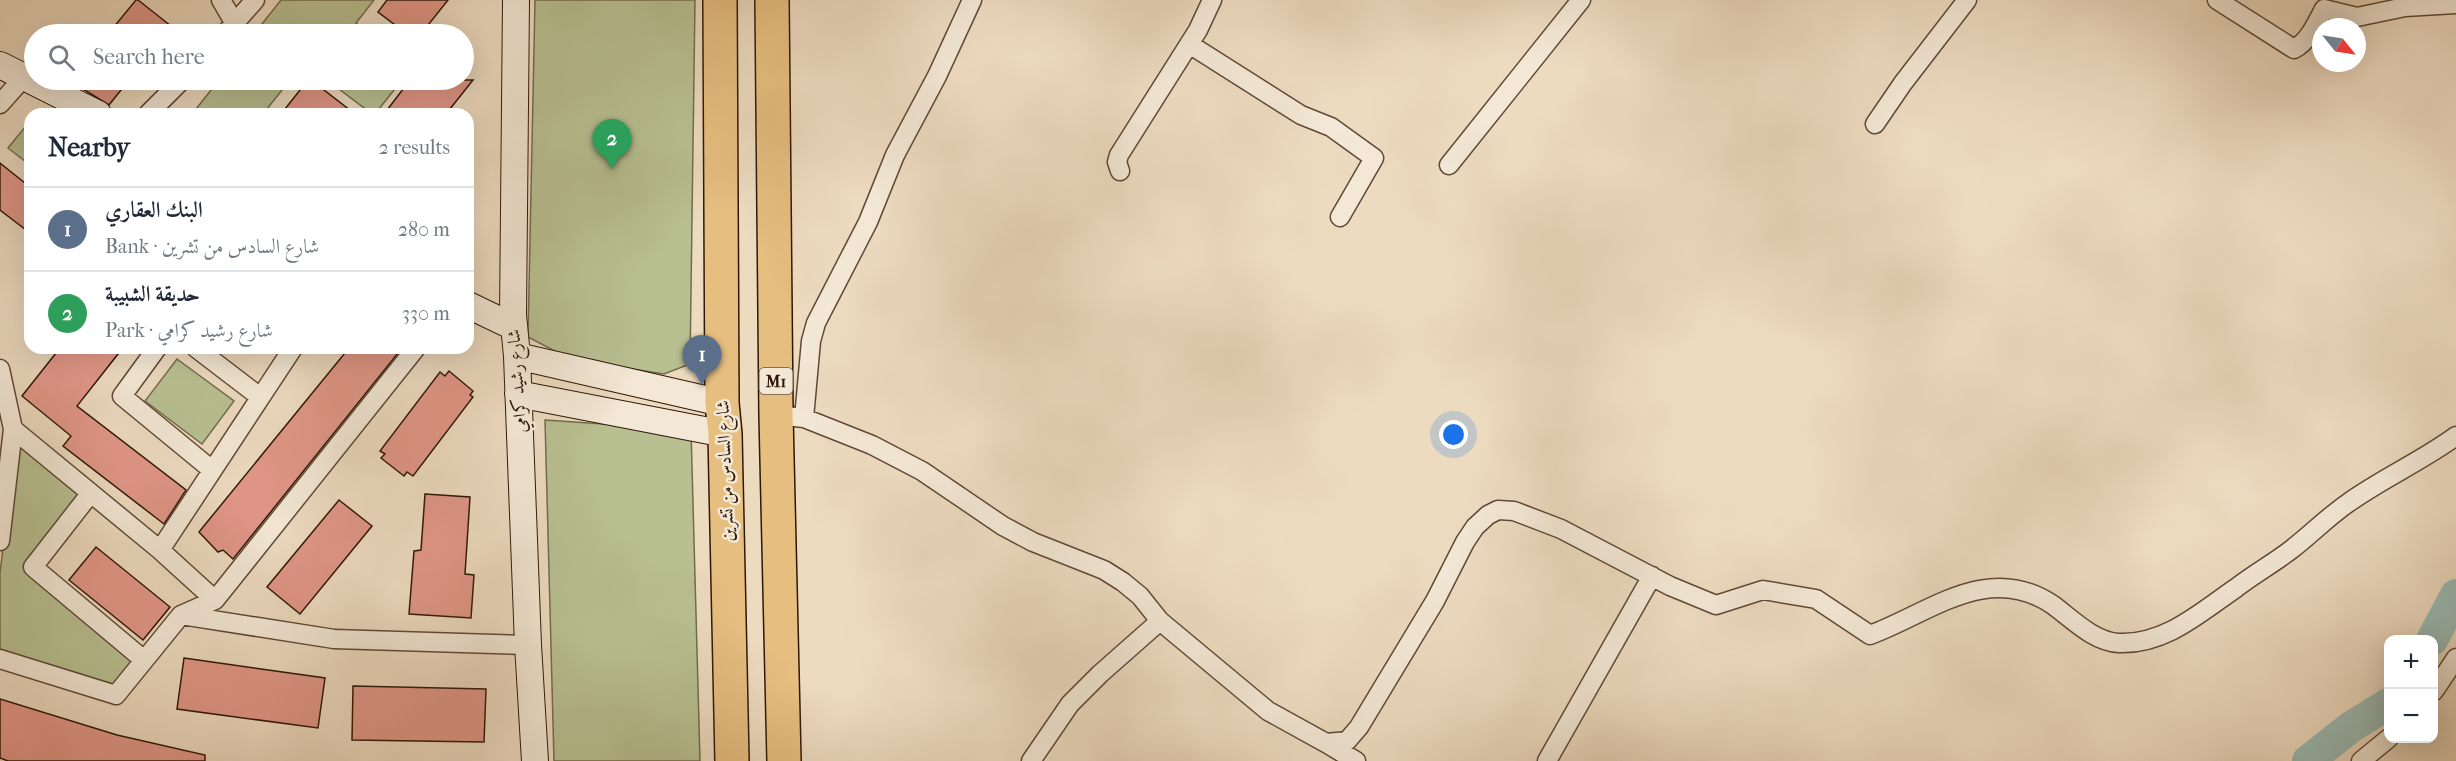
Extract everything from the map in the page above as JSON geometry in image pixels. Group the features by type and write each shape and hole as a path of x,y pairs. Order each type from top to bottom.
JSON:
{"highway":[{"name":"شارع السادس من تشرين","path":"720,0 723,419 732,761"},
{"name":"M1","path":"772,0 790,416 784,761"}],"main road":[{"name":"شارع رشيد كرامي","path":"516,0 513,321 517,356 528,645 535,761"},
{"path":"0,65 24,77"},
{"path":"50,90 86,108"},
{"path":"474,297 513,321"},
{"path":"474,307 513,321"},
{"path":"517,356 723,419"},
{"path":"518,394 723,419"}],"street":[{"path":"221,0 228,24"},
{"path":"234,24 255,0"},
{"path":"972,0 937,76 895,155 868,222 816,323 790,416 851,435 922,471 1003,526 1033,542 1104,570 1140,596 1160,621 1268,711 1356,761"},
{"path":"1120,171 1117,162 1119,155 1164,87 1198,30 1212,0"},
{"path":"1449,165 1581,0"},
{"path":"1875,124 1903,83 1967,0"},
{"path":"2217,0 2294,49 2306,39 2324,9 2357,17 2427,4 2456,4"},
{"path":"1189,44 1301,115 1331,127 1374,158 1340,217"},
{"path":"0,104 24,77"},
{"path":"154,108 172,90"},
{"path":"153,354 122,396 212,470"},
{"path":"204,354 260,397"},
{"path":"160,550 289,354"},
{"path":"0,659 116,695 181,615 215,600 411,354"},
{"path":"0,369 13,429 0,541"},
{"path":"13,429 160,550 215,600"},
{"path":"1326,743 1347,741 1359,727 1435,601 1464,543 1475,527 1488,515 1498,510 1514,511 1561,530 1716,605 1763,590 1816,599 1870,635 1950,597 1995,588 2042,598 2104,639 2119,643 2157,637 2208,610 2292,549 2319,524 2350,501 2456,436"},
{"path":"90,494 33,567 144,660"},
{"path":"1547,761 1652,576"},
{"path":"181,615 334,639 528,645"},
{"path":"1031,761 1070,704 1160,621"},
{"path":"2434,689 2456,658"},
{"path":"2361,761 2384,742"}],"green space":[{"path":"281,0 374,0 357,24 262,24"},
{"path":"535,0 695,0 690,364 664,374 570,359 528,337"},
{"path":"211,90 282,90 268,108 197,108"},
{"path":"340,90 394,90 380,108 364,108"},
{"path":"24,128 24,160 8,148"},
{"path":"177,359 234,401 202,444 145,401"},
{"path":"545,420 691,430 700,761 554,761"},
{"path":"16,439 81,495 27,569 137,661 114,689 0,654 0,573"}],"building":[{"path":"138,0 168,24 116,24"},
{"path":"387,0 448,0 429,24 394,24 378,12"},
{"path":"84,90 121,90 109,105"},
{"path":"300,90 324,90 347,108 286,108"},
{"path":"402,90 465,90 451,108 389,108"},
{"path":"0,163 24,182 24,228 0,210"},
{"path":"55,354 118,354 77,406 186,490 164,524 63,446 71,436 22,396"},
{"path":"344,354 397,354 233,559 223,550 218,552 199,532"},
{"path":"449,371 473,391 470,395 473,397 413,476 407,472 404,476 381,458 385,454 380,451 440,372 445,376"},
{"path":"425,494 470,497 465,574 474,575 471,618 409,614 414,551 421,550"},
{"path":"339,500 372,526 300,614 267,587"},
{"path":"96,547 170,607 143,640 69,580"},
{"path":"184,658 325,678 318,728 177,709"},
{"path":"353,686 486,689 484,742 352,740"},
{"path":"0,699 117,735 205,755 205,761 8,761 0,758"}],"waterway":[{"path":"2435,635 2456,595"},
{"path":"2308,761 2351,727 2384,706"}],"place":[{"name":"حديقة الشبيبة","path":"612,169"},
{"name":"البنك العقاري","path":"702,385"}]}
